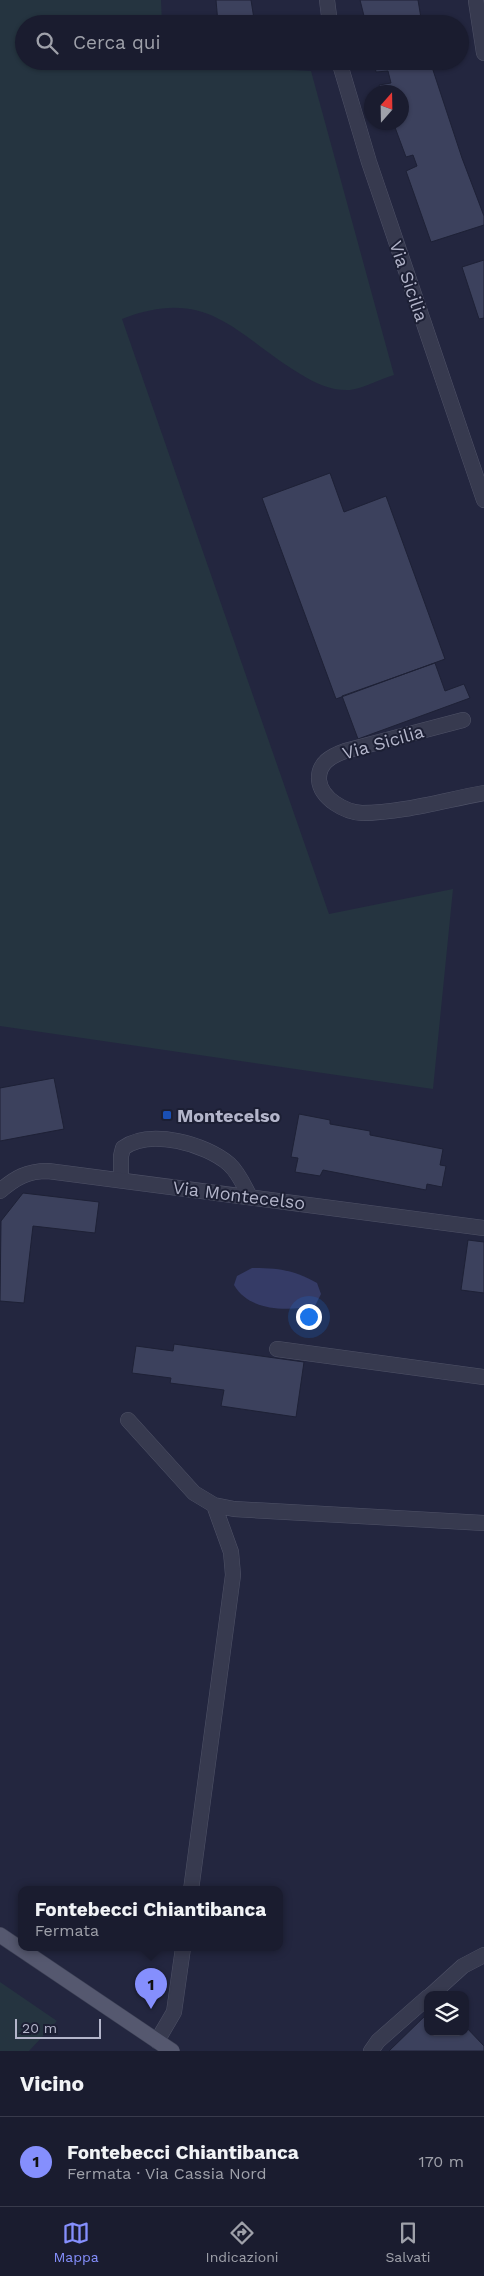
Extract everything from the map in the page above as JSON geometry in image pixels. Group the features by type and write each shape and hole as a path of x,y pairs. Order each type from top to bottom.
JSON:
{"main road":[{"path":"0,1935 18,1947"},
{"path":"24,1951 172,2051"}],"street":[{"path":"326,0 328,15"},
{"path":"476,1 484,53"},
{"name":"Via Sicilia","path":"342,70 368,162 484,500"},
{"name":"Via Sicilia","path":"463,720 345,751 328,758 322,767 319,777 320,785 335,804 361,813 389,810 484,793"},
{"path":"121,1180 121,1156 124,1148 139,1140 172,1140 198,1146 221,1158 237,1173 250,1197"},
{"name":"Via Montecelso","path":"0,1191 23,1174 34,1171 121,1180 484,1228"},
{"path":"277,1349 484,1378"},
{"path":"128,1420 185,1485 214,1505 234,1508 484,1523"},
{"path":"192,1886 233,1575 231,1552 214,1505"},
{"path":"157,2041 174,2012 183,1951"},
{"path":"436,1991 469,1962 484,1955"},
{"path":"371,2051 378,2041 424,2001"}],"shaded area":[{"path":"0,0 161,0 162,15 15,15 15,70 311,71 394,375 355,389 333,388 307,378 242,333 202,312 179,308 153,310 122,319 329,914 453,889 433,1089 0,1026"},
{"path":"0,1982 57,2021 29,2051 0,2051"}],"water":[{"path":"252,1268 278,1269 301,1275 317,1283 321,1294 315,1306 281,1309 259,1305 241,1294 234,1285 237,1276"}],"building":[{"path":"216,0 251,0 253,15 217,15"},
{"path":"360,0 418,0 420,15 364,15"},
{"path":"376,70 433,70 462,158 484,216 484,225 431,242 406,171 417,166 413,155 406,157 396,130 409,130 409,85 379,85 391,83 388,71 376,72"},
{"path":"484,260 484,318 479,319 462,267"},
{"path":"330,473 344,512 386,496 445,659 336,699 262,498"},
{"path":"435,663 445,691 464,684 470,698 358,739 342,696"},
{"path":"54,1078 64,1129 0,1141 0,1088"},
{"path":"299,1114 330,1120 330,1124 370,1131 370,1135 443,1149 440,1165 446,1166 442,1187 427,1184 426,1190 323,1170 320,1176 295,1172 298,1158 291,1157"},
{"path":"23,1193 99,1202 95,1233 33,1226 24,1303 0,1301 1,1221"},
{"path":"468,1240 484,1242 484,1293 461,1290"},
{"path":"174,1344 304,1362 296,1417 221,1406 224,1390 170,1383 171,1378 132,1373 136,1346 173,1351"},
{"path":"424,2017 424,2036 469,2036 469,2030 484,2046 484,2051 389,2051"}],"place":[{"name":"Montecelso","path":"167,1115"},
{"name":"Fontebecci Chiantibanca","path":"151,2009"}]}
